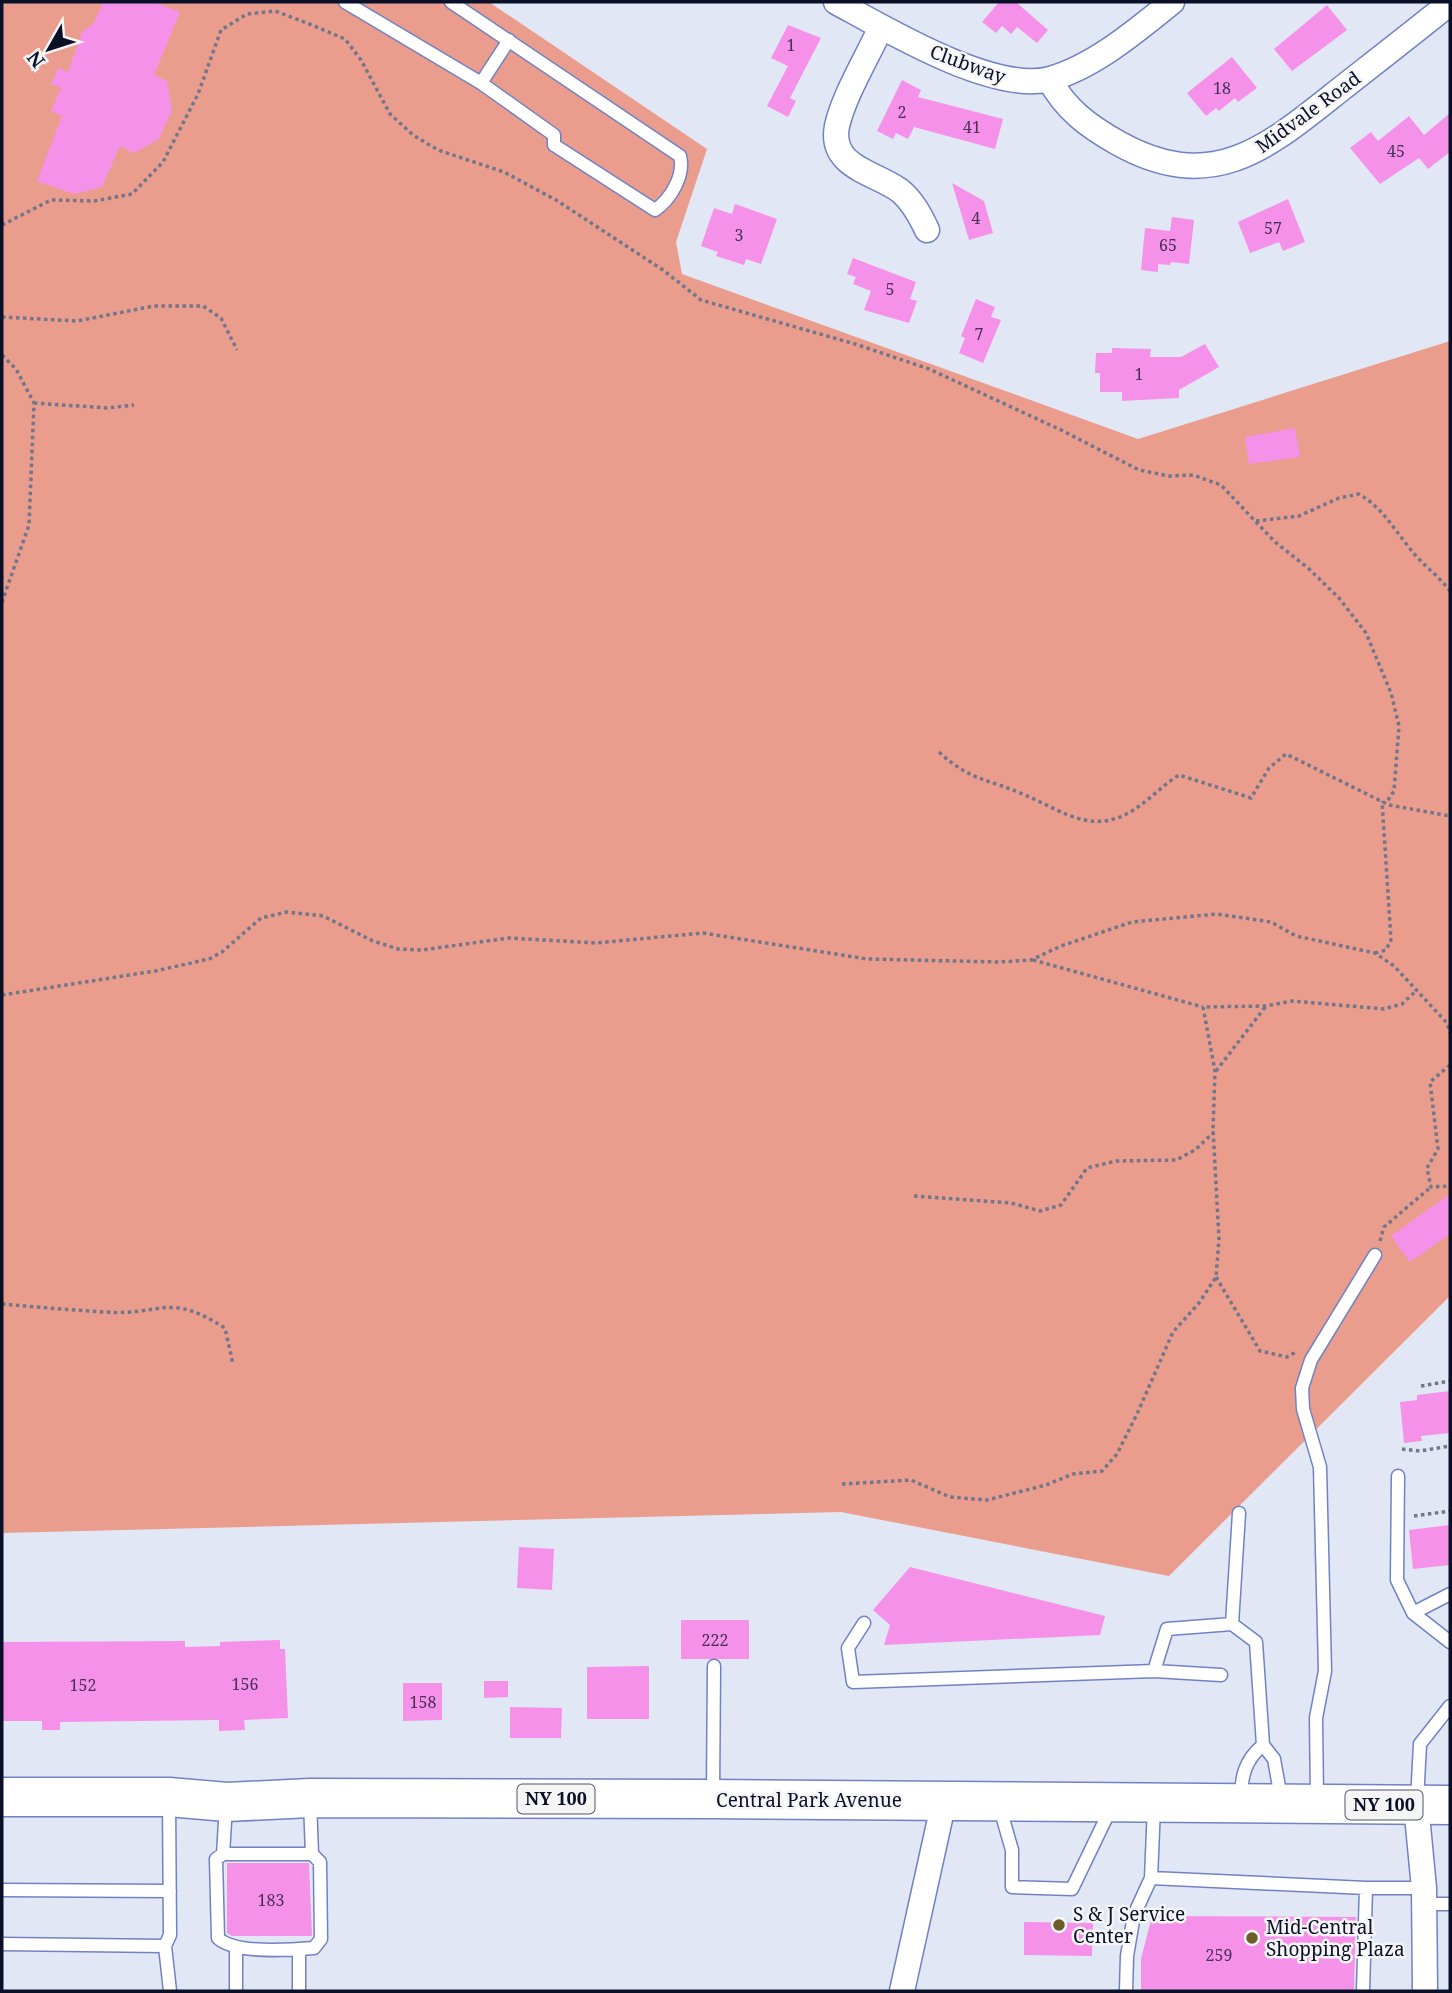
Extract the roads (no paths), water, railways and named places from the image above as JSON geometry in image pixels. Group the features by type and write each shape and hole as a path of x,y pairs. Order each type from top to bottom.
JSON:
{"main road":[{"name":"NY 100","path":"2,1797 169,1797"},
{"name":"Central Park Avenue","path":"169,1797 227,1802 310,1798 713,1799 1433,1805"}],"street":[{"name":"Clubway","path":"836,2 936,53 1000,78 1019,82 1049,79 1083,65 1172,2"},
{"name":"Midvale Road","path":"1049,79 1066,106 1078,117 1148,158 1182,165 1226,161 1253,153 1279,138 1450,4"},
{"path":"881,27 840,118 836,138 842,157 850,165 899,190 916,208 927,230"},
{"path":"902,1991 944,1801"},
{"path":"1425,1991 1424,1896 1433,1805"}],"lane":[{"path":"345,2 481,83 554,135 554,145 655,210 666,202 683,167 680,156 452,2"},
{"path":"481,83 509,40"},
{"path":"1299,1804 1325,1671 1320,1467 1303,1409 1303,1388 1311,1360 1375,1255"},
{"path":"1398,1476 1398,1580 1413,1613 1450,1642"},
{"path":"1231,1624 1239,1513"},
{"path":"1413,1613 1450,1594"},
{"path":"864,1623 848,1648 853,1682 1154,1671 1221,1675"},
{"path":"1154,1671 1167,1629 1231,1624 1256,1642 1263,1745 1299,1804"},
{"path":"713,1799 714,1666"},
{"path":"1433,1805 1420,1744 1450,1706"},
{"path":"1241,1804 1241,1781 1250,1757 1263,1745"},
{"path":"169,1797 170,1935 164,1946 170,1991"},
{"path":"310,1798 312,1854 320,1862 321,1940 314,1948 299,1949 236,1947 224,1944 218,1938 216,1859 223,1854 312,1854"},
{"path":"223,1854 227,1802"},
{"path":"998,1802 1012,1850 1012,1887 1072,1889 1113,1803"},
{"path":"1126,1991 1127,1956 1134,1915 1151,1878 1154,1803"},
{"path":"1151,1878 1366,1888 1424,1896 1450,1904"},
{"path":"1363,1991 1366,1888"},
{"path":"2,1890 170,1891"},
{"path":"2,1944 164,1946"},
{"path":"236,1947 236,1991"},
{"path":"299,1949 299,1991"}],"place":[{"name":"S & J Service Center","path":"1059,1925"},
{"name":"Mid-Central Shopping Plaza","path":"1252,1938"}]}
